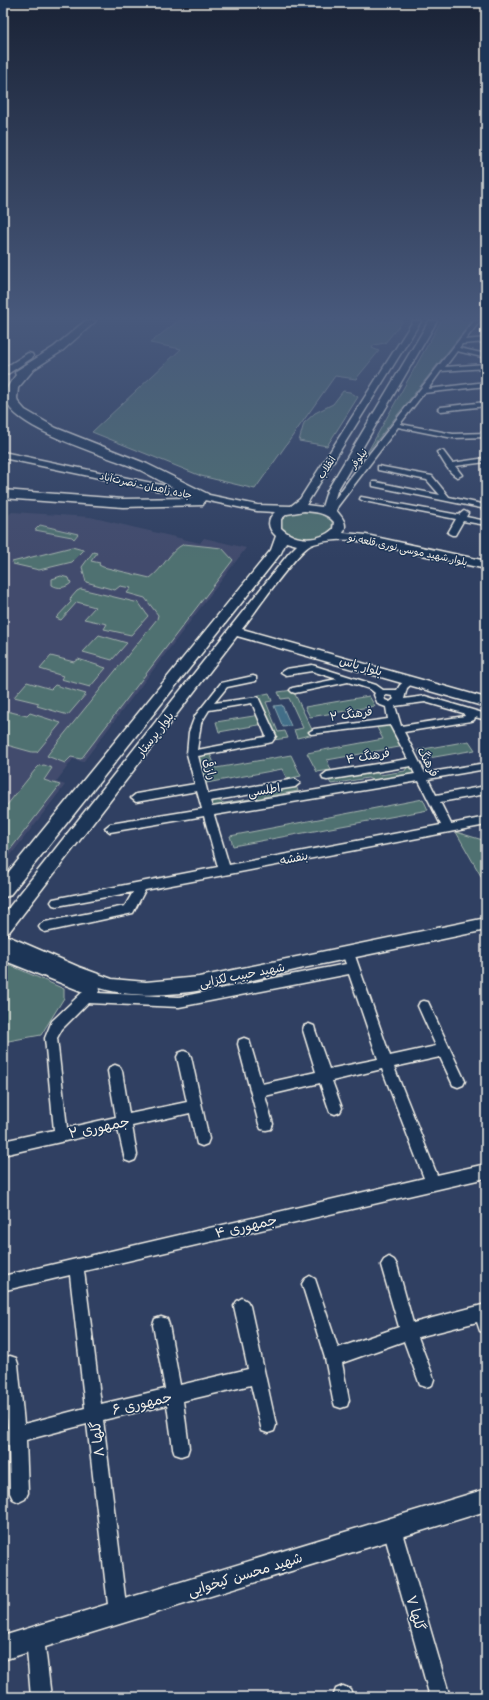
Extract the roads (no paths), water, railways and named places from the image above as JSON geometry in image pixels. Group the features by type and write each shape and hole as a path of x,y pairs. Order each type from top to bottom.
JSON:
{"highway":[{"path":"12,400 22,413 45,427 141,466 201,500"},
{"path":"3,494 123,503 201,500"}],"main road":[{"name":"انقلاب","path":"271,525 278,516 293,509 304,501 367,400"},
{"name":"انقلاب","path":"335,517 327,505 337,483 385,400"},
{"name":"جاده زاهدان - نصرت‌آباد","path":"3,455 201,500 239,511 271,525 294,540 307,542"},
{"name":"جاده زاهدان - نصرت‌آباد","path":"3,460 201,500 257,508 293,509"},
{"path":"257,508 277,505 292,500 320,477"},
{"name":"بلوار شهید موسی نوری قلعه نو","path":"293,509 312,508 335,517 355,529 486,557"},
{"path":"330,538 339,530 335,517"},
{"name":"بلوار پرستار","path":"3,891 277,551 271,525"},
{"name":"بلوار شهید موسی نوری قلعه نو","path":"307,542 348,536 486,565"},
{"name":"بلوار پرستار","path":"3,927 293,555 307,542"},
{"path":"277,551 293,555"},
{"name":"بلوار یاس","path":"238,627 486,693"},
{"name":"بلوار یاس","path":"257,632 390,675 486,703"},
{"path":"112,755 133,761"}],"street":[{"name":"نیلوفر","path":"335,517 334,506 416,400"},
{"path":"449,418 441,409 486,404"},
{"path":"474,405 481,414"},
{"path":"396,425 453,436 486,435"},
{"path":"441,452 458,475"},
{"path":"450,465 486,460"},
{"path":"381,468 429,478 448,499"},
{"path":"337,483 354,479"},
{"path":"376,484 486,507"},
{"path":"364,499 486,523"},
{"path":"452,533 470,504"},
{"path":"286,672 312,668 373,687 383,693 392,692 395,702"},
{"path":"383,693 391,683 390,675"},
{"name":"رازقی","path":"225,871 192,754 192,737 195,723 206,707 226,684 253,679"},
{"path":"295,690 349,680"},
{"path":"395,702 403,687 410,681"},
{"path":"192,754 268,740 271,736 255,699 206,707"},
{"path":"395,702 425,699 486,717"},
{"name":"فرهنگ","path":"395,702 395,726 448,828"},
{"name":"فرهنگ ۲","path":"314,732 395,726 471,718 467,712"},
{"name":"فرهنگ ۴","path":"327,776 413,762"},
{"name":"اطلسی","path":"110,828 485,768"},
{"path":"205,798 295,783"},
{"path":"136,798 202,787"},
{"path":"433,799 486,790"},
{"name":"بنفشه","path":"57,902 486,820"},
{"path":"45,927 129,910 140,887"},
{"name":"شهید حبیب لکزایی","path":"351,961 486,924"},
{"name":"شهید حبیب لکزایی","path":"3,953 108,995 145,998 201,993 486,933"},
{"name":"شهید حبیب لکزایی","path":"3,940 74,972 93,989"},
{"path":"351,961 386,1063 433,1183"},
{"path":"61,1135 51,1038 57,1025 93,989"},
{"path":"424,1006 458,1081"},
{"path":"309,1030 335,1108"},
{"path":"244,1044 266,1124"},
{"path":"258,1092 444,1050"},
{"path":"184,1057 202,1139"},
{"path":"116,1071 130,1155"},
{"name":"جمهوری ۲","path":"3,1148 195,1106"},
{"name":"جمهوری ۴","path":"6,1282 486,1171"},
{"name":"گلها ۸","path":"76,1265 118,1613"},
{"path":"389,1265 408,1332 426,1379"},
{"path":"310,1284 333,1358 341,1400"},
{"path":"242,1306 268,1426"},
{"path":"333,1358 408,1332 485,1317"},
{"path":"161,1325 174,1395 181,1448"},
{"path":"10,1364 10,1436 18,1493"},
{"name":"جمهوری ۶","path":"10,1436 94,1414 258,1376"},
{"name":"شهید محسن کیخوایی","path":"3,1648 486,1500"},
{"name":"گلها ۷","path":"392,1529 440,1697"},
{"path":"36,1638 41,1697"}]}
